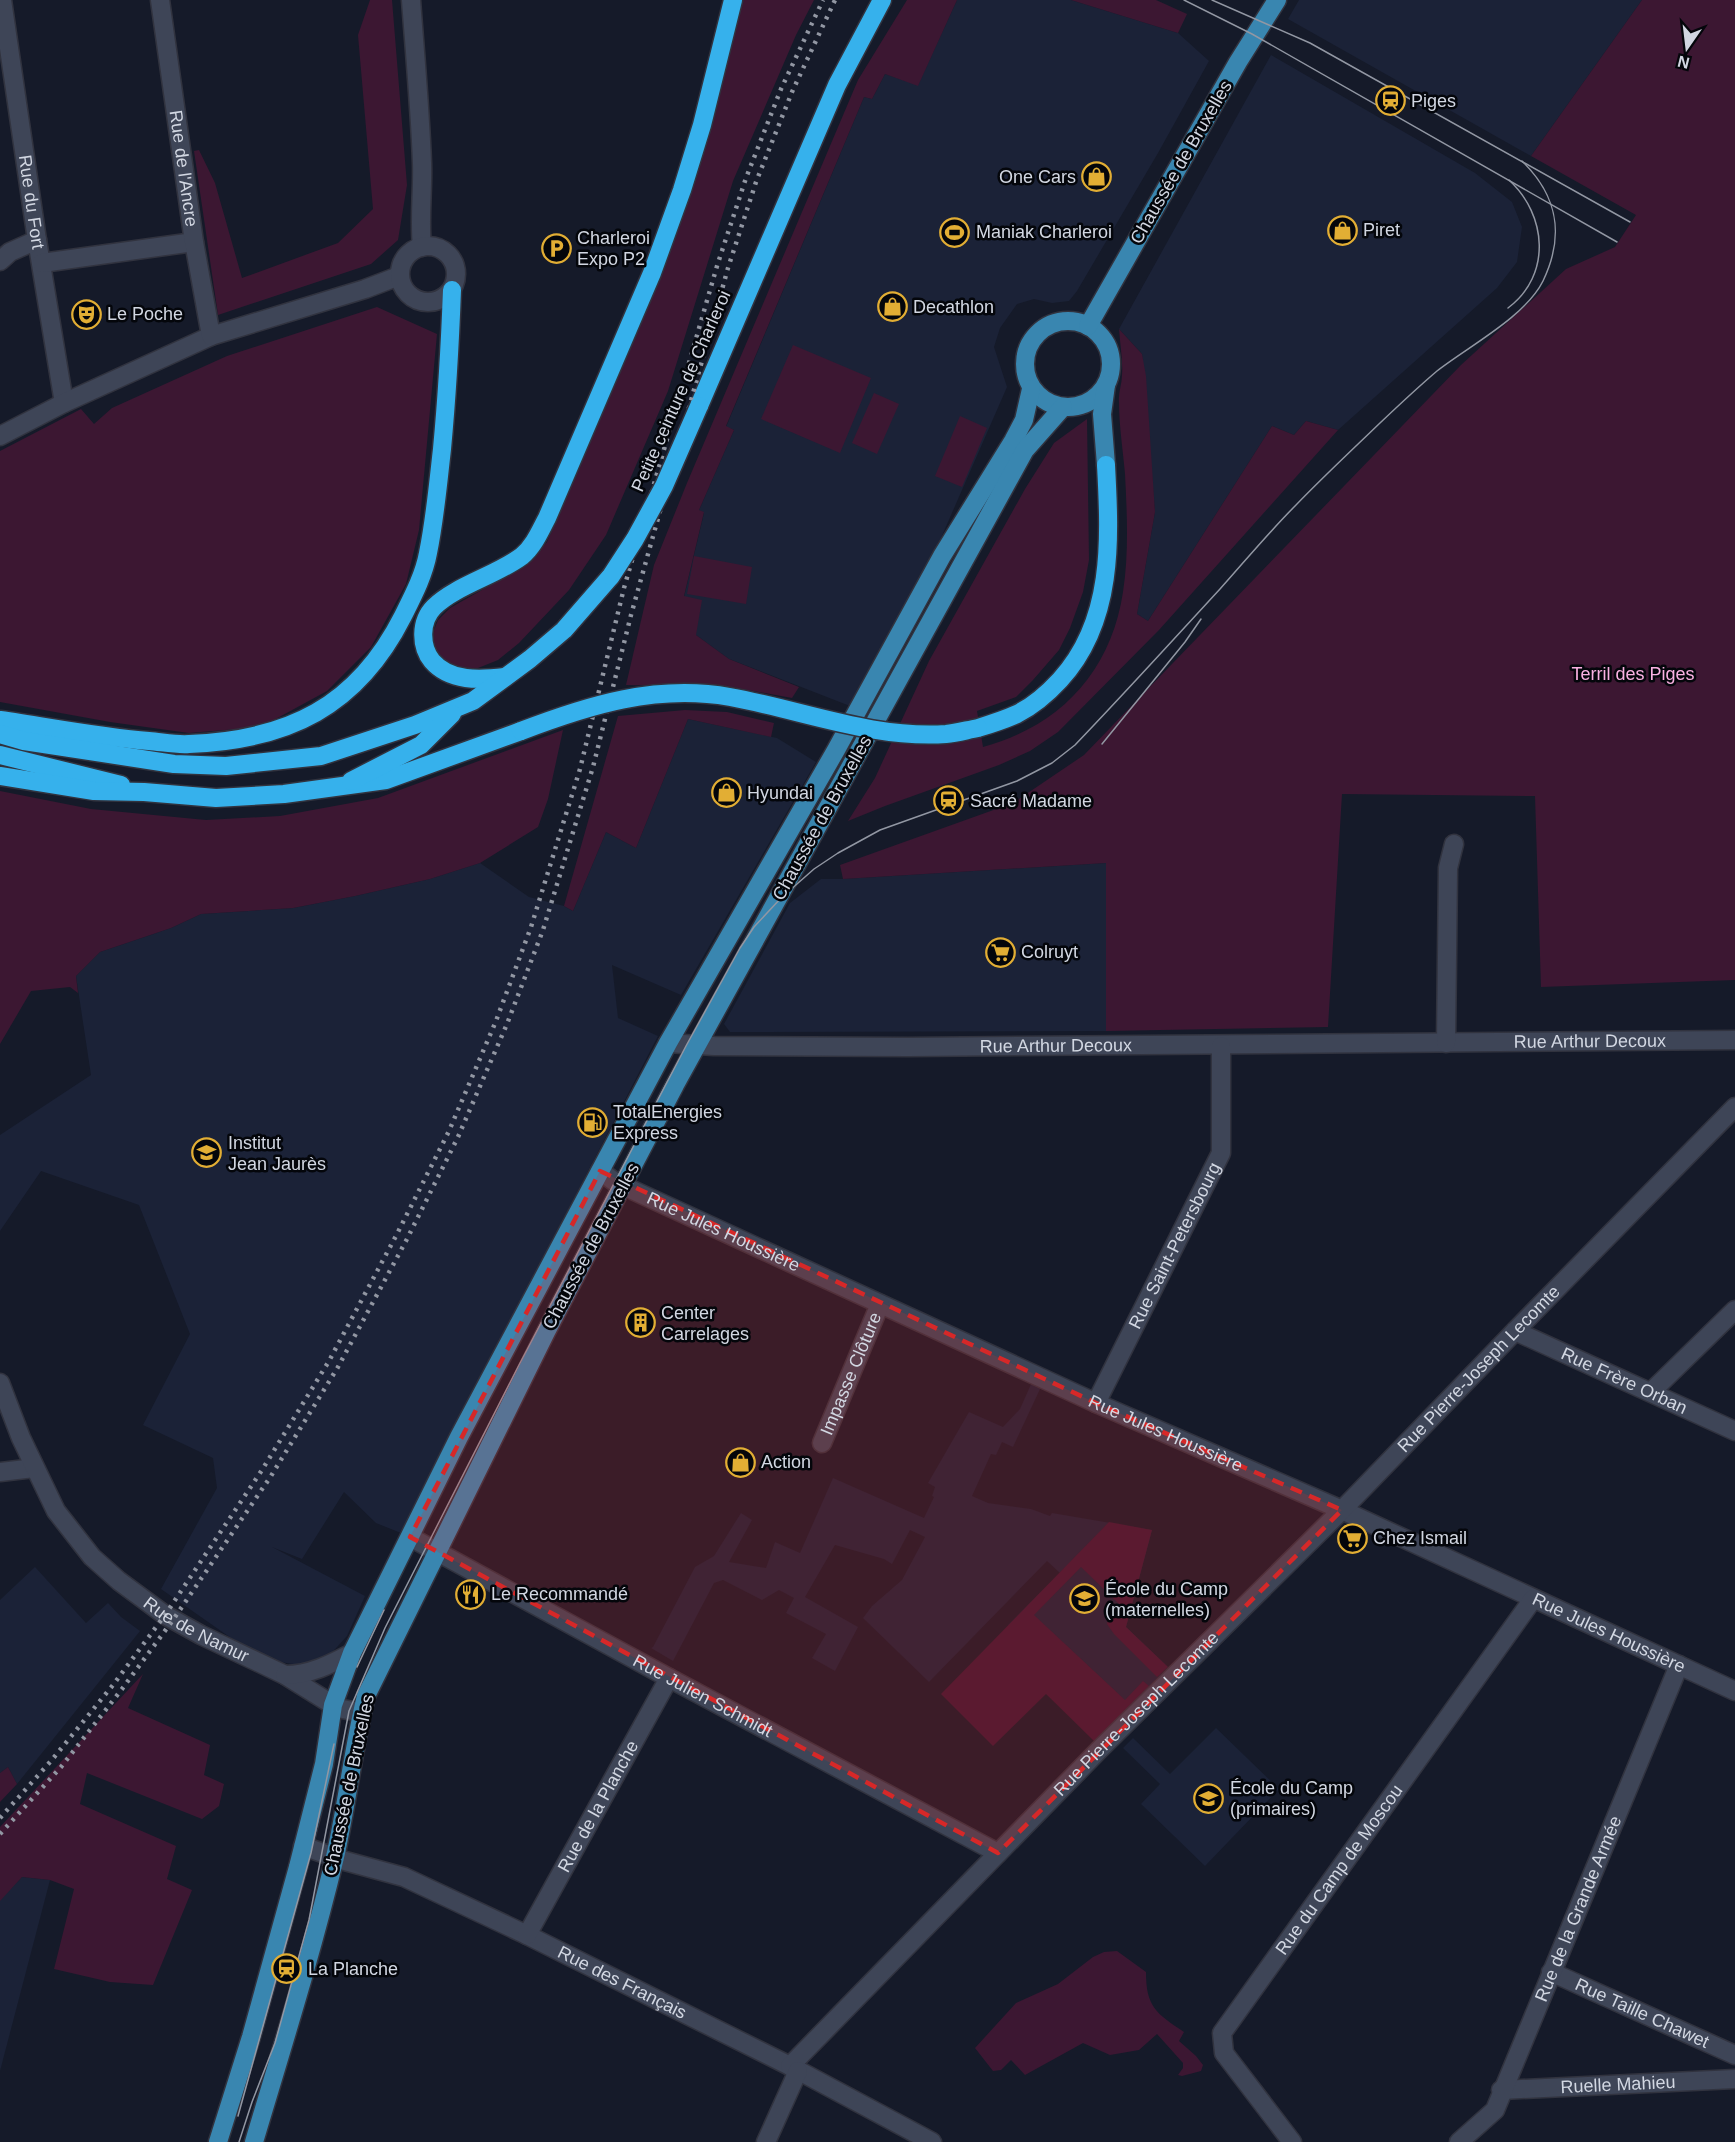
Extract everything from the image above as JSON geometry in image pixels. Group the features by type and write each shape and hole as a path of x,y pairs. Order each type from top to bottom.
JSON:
{"highway":[{"path":"512,672 475,679 453,676 441,669 426,652 422,638 424,627 433,608 446,598 525,554 547,518 652,273 682,190 702,125 733,0"},
{"name":"Petite ceinture de Charleroi","path":"0,734 24,741 163,763 226,766 321,756 416,725 473,701 564,630 611,576 635,539 664,486 837,85 882,0"},
{"path":"0,720 135,740 187,744 243,740 306,720 336,700 358,681 381,653 398,626 421,578 428,554 438,488 450,368 452,291"},
{"path":"0,776 94,791 144,792 216,798 284,794 394,778 576,710 618,700 661,694 729,697 878,730 947,734 978,728 1018,713 1048,693 1069,670 1087,643 1098,614 1106,576 1109,524 1106,465"},
{"path":"341,786 421,745 458,708"},
{"path":"0,755 144,792"}],"main road":[{"name":"Chaussée de Bruxelles","path":"218,2142 251,2037 303,1846 324,1764 333,1705 352,1653 459,1437 668,1043 836,750 942,556 1024,420 1031,388 1026,379 1024,365 1026,351 1038,332 1048,325 1067,321 1088,326 1276,0"},
{"path":"1088,326 1098,333 1106,344 1110,356 1111,370 1106,385 1102,414 1106,465"},
{"path":"1031,388 1047,403 1063,407 1081,406 1091,401 1106,385"},
{"name":"Chaussée de Bruxelles","path":"254,2142 335,1857 366,1696 546,1332 698,1044 1024,450 1063,407"}],"street":[{"name":"Rue du Fort","path":"2,0 37,240 64,403"},
{"name":"Rue de l'Ancre","path":"160,0 194,242 211,336"},
{"path":"411,0 420,110 422,247"},
{"path":"0,261 10,252 37,240"},
{"path":"42,264 194,242"},
{"path":"432,246 449,255 457,272 452,291 437,302 419,302 404,290 399,276 404,260 415,249 422,247 432,246"},
{"path":"0,436 64,403 211,336 365,289 399,276"},
{"path":"1446,1043 1448,868 1454,844"},
{"name":"Rue Arthur Decoux","path":"668,1043 714,1046 885,1047 1735,1040"},
{"name":"Rue Saint-Petersbourg","path":"1096,1403 1221,1153 1221,1046"},
{"name":"Rue Pierre-Joseph Lecomte","path":"794,2068 998,1853 1342,1510 1735,1107"},
{"name":"Rue Jules Houssière","path":"600,1172 623,1185 1096,1403 1342,1510 1735,1691"},
{"name":"Impasse Clôture","path":"822,1443 880,1304"},
{"path":"1651,1392 1735,1310"},
{"name":"Rue Frère Orban","path":"1515,1331 1735,1431"},
{"name":"Rue de Namur","path":"0,1383 34,1468 56,1511 92,1557 124,1586 173,1620 285,1675 338,1708 362,1713"},
{"path":"0,1472 34,1468"},
{"name":"Rue Julien Schmidt","path":"410,1537 998,1853"},
{"name":"Rue du Camp de Moscou","path":"1292,2142 1224,2053 1222,2033 1533,1599"},
{"path":"285,1675 300,1675 352,1653"},
{"name":"Rue de la Grande Armée","path":"1459,2142 1494,2110 1679,1665"},
{"name":"Rue de la Planche","path":"527,1935 669,1678"},
{"name":"Rue des Français","path":"303,1846 404,1877 527,1935 794,2068 932,2142"},
{"name":"Rue Taille Chawet","path":"1551,1972 1735,2055"},
{"path":"766,2142 794,2068"},
{"name":"Ruelle Mahieu","path":"1501,2090 1735,2079"}],"highlighted area":[{"path":"600,1171 1096,1403 1342,1510 998,1853 410,1537"}],"shaded area":[{"path":"957,0 1071,0 1178,33 1209,61 1077,291 1069,301 1052,303 1034,299 1017,304 1000,328 994,347 1007,387 941,538 850,706 729,659 696,635 684,597 704,513 699,510 734,430 726,427 864,97 872,99 885,74 918,85"},
{"path":"1299,0 1642,0 1531,156 1288,19"},
{"path":"1271,55 1475,173 1512,202 1522,227 1517,262 1497,288 1338,430 1306,421 1294,435 1272,426 1148,621 1137,614 1155,512 1142,354 1119,329"},
{"path":"688,719 777,738 816,762 681,995 612,965 618,1018 658,1036 401,1533 376,1523 344,1492 302,1559 272,1547 365,1596 347,1636 318,1668 261,1659 161,1589 217,1488 213,1458 143,1425 190,1334 139,1205 41,1171 0,1231 0,1135 91,1075 76,976 100,952 171,928 201,914 293,908 430,879 480,863 529,897 564,906 573,911 606,832 636,848"},
{"path":"1106,863 1106,1031 730,1032 724,1024 790,903 821,879"},
{"path":"1032,1382 1041,1387 1013,1447 1002,1442 996,1455 991,1454 972,1496 988,1503 1031,1509 1050,1516 1052,1513 1152,1530 1126,1627 1168,1667 1111,1725 1008,1625 1060,1573 1047,1561 929,1682 863,1618 872,1606 902,1580 925,1537 910,1530 892,1564 884,1559 835,1545 805,1597 858,1627 835,1671 812,1658 826,1634 786,1613 794,1598 779,1590 762,1600 723,1580 714,1583 673,1661 651,1648 695,1567 714,1556 741,1513 752,1520 729,1562 766,1568 775,1542 800,1553 833,1478 924,1518 934,1497 932,1496 935,1487 928,1483 969,1412 1003,1427 1020,1409"},
{"path":"35,1567 86,1623 108,1603 121,1617 140,1631 17,1784 8,1767 0,1773 0,1600"},
{"name":"École du Camp (primaires)","path":"1216,1728 1279,1789 1205,1866 1141,1804 1160,1784 1123,1748 1133,1738 1170,1774"},
{"path":"22,1877 50,1880 0,2071 0,1900"}],"green space":[{"path":"370,0 392,0 407,185 398,240 371,264 218,315 194,151 199,150 215,183 242,278 338,243 373,209 358,35"},
{"path":"741,0 814,0 796,35 733,181 668,391 606,535 569,590 519,643 498,660 478,668 457,669 443,661 435,650 432,635 438,620 450,608 526,565 547,542 673,241 716,108"},
{"path":"907,0 957,0 918,86 885,74 872,99 864,97 726,426 734,430 699,510 704,512 684,596 702,600 696,635 729,659 799,687 792,698 731,687 626,685 654,565 687,483 858,80"},
{"path":"1071,0 1156,0 1187,14 1178,33"},
{"name":"Terril des Piges","path":"1642,0 1735,0 1735,980 1541,987 1535,796 1342,794 1328,1027 1106,1031 1106,863 843,879 840,865 1013,803 1084,755 1461,365 1566,269 1615,247 1636,215 1531,156"},
{"path":"377,307 437,334 419,530 406,584 371,647 327,691 261,727 189,733 110,722 0,702 0,451 81,409 94,424 112,408 227,356"},
{"path":"1119,329 1142,354 1146,376 1155,512 1137,614 1148,621 1272,426 1294,435 1306,421 1338,430 1159,630 1058,732 1030,751 999,765 848,821 875,778 929,661 1025,489 1054,443 1087,419 1089,560 1083,592 1059,650 1033,680 1016,697 977,711 983,747 1011,738 1058,710 1094,671 1117,621 1125,577 1127,518 1119,411 1122,358"},
{"path":"793,345 871,378 840,453 761,419"},
{"path":"874,393 899,404 877,454 852,443"},
{"path":"960,416 987,428 962,487 935,476"},
{"path":"694,556 752,567 746,604 687,594"},
{"path":"685,710 727,712 774,723 771,737 688,719 636,848 606,832 573,911 564,906 618,716"},
{"path":"563,730 548,799 538,827 480,863 430,879 293,908 201,914 171,928 100,952 76,976 78,993 70,987 31,991 0,1044 0,791 91,809 206,820 280,816 378,798"},
{"path":"1109,1522 1152,1530 1126,1627 1168,1667 1157,1677 1114,1634 1107,1624 1109,1617 1120,1605 1081,1567 1034,1615 1125,1700 1143,1681 1149,1686 1094,1741 1046,1694 993,1746 941,1694"},
{"path":"143,1674 128,1708 210,1745 204,1775 224,1784 219,1806 202,1819 87,1773 80,1804 176,1846 167,1879 192,1890 153,1985 110,1982 54,1969 74,1889 50,1880 22,1877 0,1901 0,1827"},
{"path":"8,1767 17,1784 0,1802 0,1773"},
{"path":"1117,1951 1146,1972 1148,1993 1154,2008 1166,2020 1184,2032 1179,2041 1203,2065 1201,2071 1178,2075 1183,2068 1183,2063 1157,2034 1139,2050 1110,2055 1083,2043 1025,2075 1011,2060 1001,2070 993,2071 975,2048 1016,2003 1058,1984 1093,1957 1104,1952"}],"tram line":[{"path":"1184,0 1252,34 1617,242"},
{"path":"1212,0 1310,43 1630,222"},
{"path":"239,2142 275,2043 309,1920 349,1711 385,1628 519,1365 686,1046 740,948 754,927 781,898 814,869 838,853 880,830 1017,781 1052,763 1075,745 1276,526 1327,474 1437,371 1510,319 1523,307 1543,281 1550,264 1556,232 1550,202 1544,188 1522,161"},
{"path":"1508,308 1522,294 1532,279 1538,262 1539,245 1537,227 1531,210 1522,194 1509,180"},
{"path":"1102,744 1201,619"},
{"path":"357,1667 384,1610"},
{"path":"238,2116 311,1853 334,1744"}],"railway":[{"path":"0,1818 51,1761 113,1685 165,1615 262,1470 329,1361 449,1131 496,1021 531,927 580,769 624,588 717,266 746,178 781,89 823,0"},
{"path":"0,1834 61,1767 122,1689 173,1620 271,1476 338,1367 407,1239 458,1137 507,1024 543,930 593,767 631,615 728,268 756,182 792,92 835,0"}],"place":[{"name":"Piges","path":"1390,101"},
{"name":"One Cars","path":"1097,177"},
{"name":"Piret","path":"1342,230"},
{"name":"Maniak Charleroi","path":"955,232"},
{"name":"Charleroi Expo P2","path":"556,248"},
{"name":"Decathlon","path":"892,307"},
{"name":"Le Poche","path":"86,314"},
{"name":"Hyundai","path":"726,793"},
{"name":"Sacré Madame","path":"949,801"},
{"name":"Colruyt","path":"1000,952"},
{"name":"TotalEnergies Express","path":"592,1122"},
{"name":"Institut Jean Jaurès","path":"207,1153"},
{"name":"Center Carrelages","path":"640,1323"},
{"name":"Action","path":"740,1462"},
{"name":"Chez Ismail","path":"1352,1538"},
{"name":"Le Recommandé","path":"470,1594"},
{"name":"École du Camp (maternelles)","path":"1084,1599"},
{"name":"École du Camp (primaires)","path":"1209,1798"},
{"name":"La Planche","path":"287,1969"}]}
